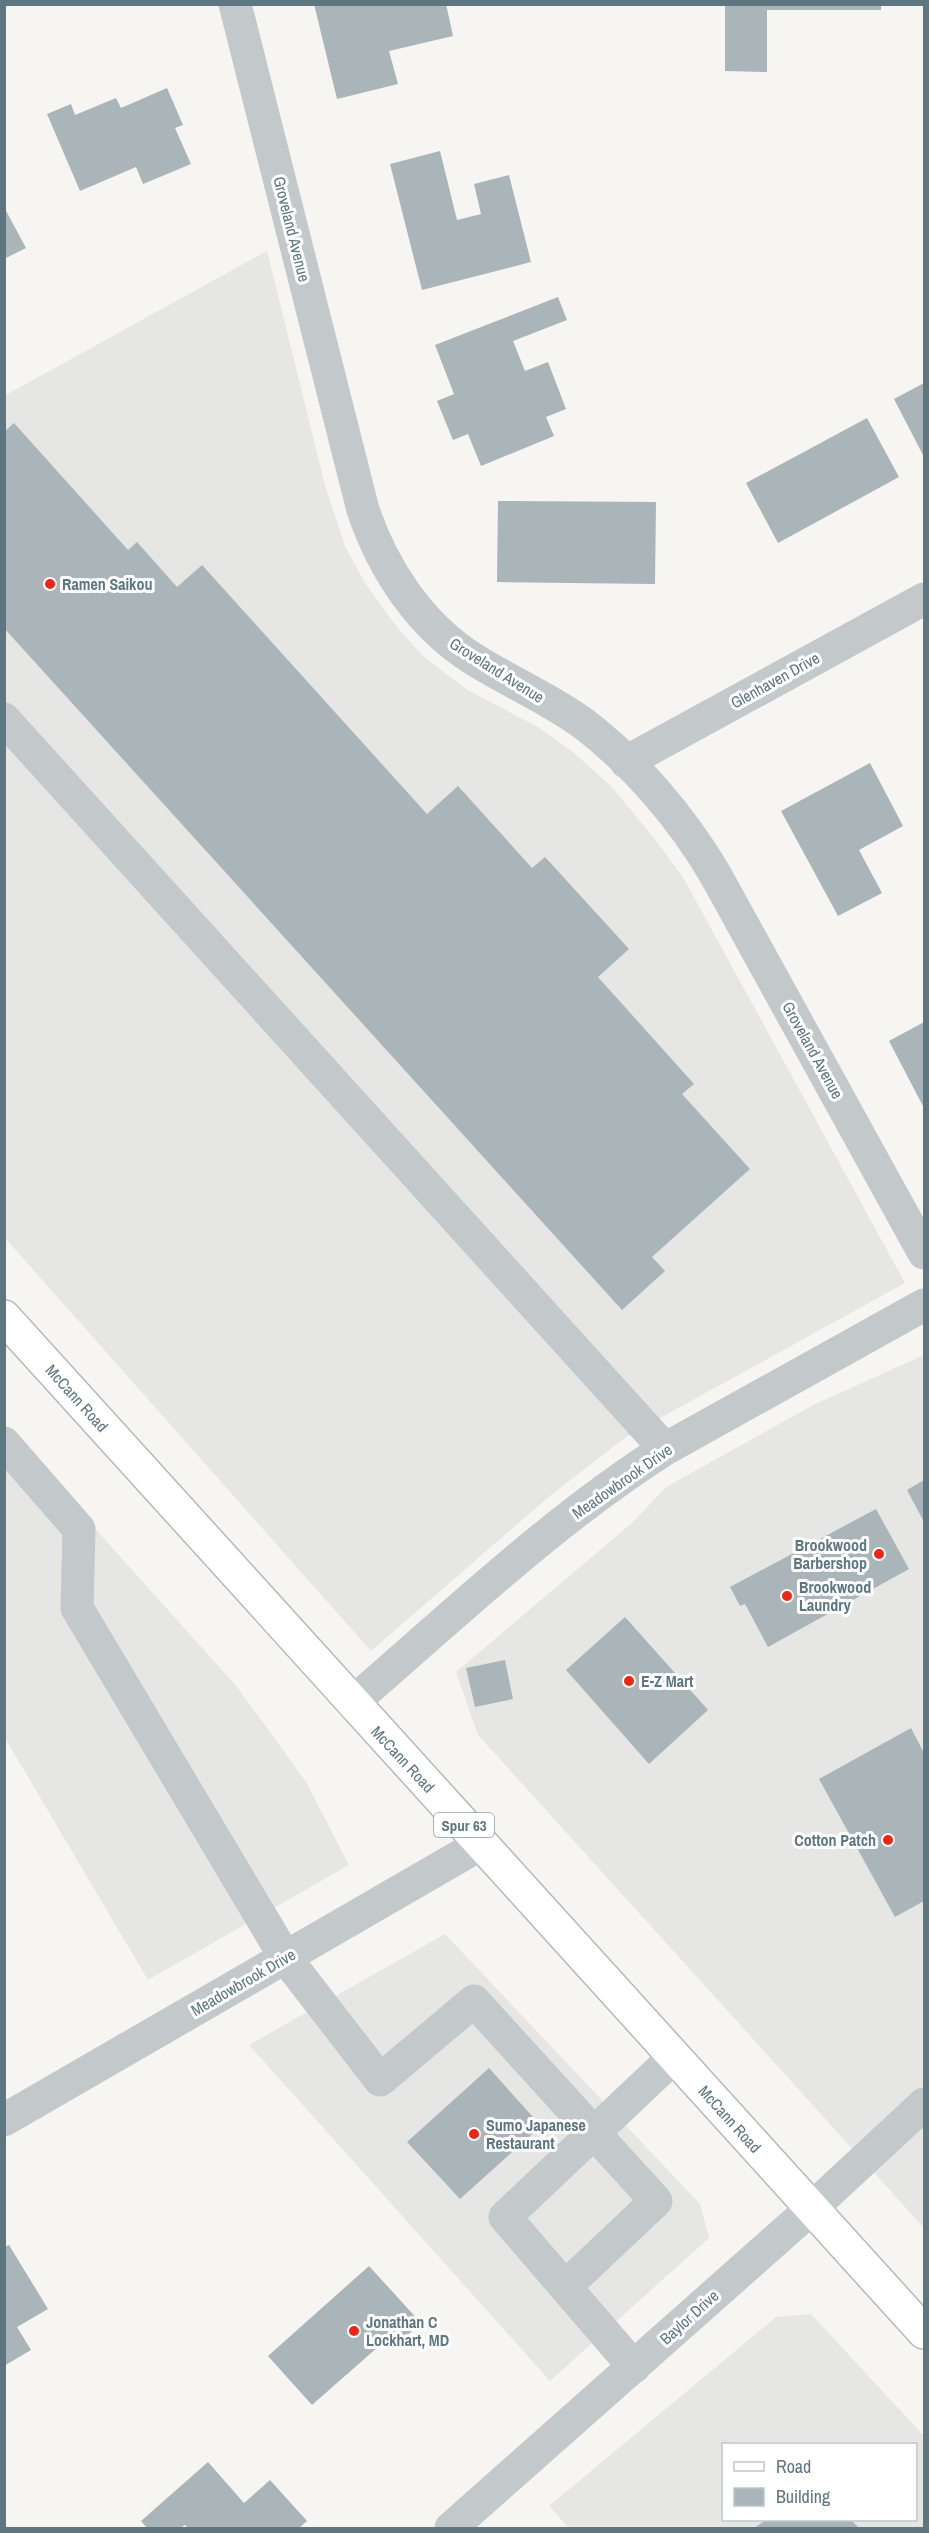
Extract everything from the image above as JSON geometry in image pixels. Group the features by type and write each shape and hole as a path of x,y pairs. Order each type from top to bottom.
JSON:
{"main road":[{"name":"McCann Road","path":"4,1317 924,2332"}],"street":[{"name":"Groveland Avenue","path":"235,4 363,510 383,558 418,609 455,646 570,715 599,736 675,815 706,858 924,1253"},
{"name":"Glenhaven Drive","path":"626,762 924,599"},
{"path":"4,719 665,1449"},
{"name":"Meadowbrook Drive","path":"352,1703 598,1494 665,1449 924,1305"},
{"path":"4,1443 79,1529 77,1608 285,1957 380,2080 474,2001 656,2201 566,2287"},
{"name":"Meadowbrook Drive","path":"4,2120 481,1844"},
{"path":"634,2367 505,2217 674,2057"},
{"name":"Baylor Drive","path":"451,2529 812,2209 924,2104"}],"shaded area":[{"path":"267,251 325,485 345,546 365,583 397,627 424,657 466,689 538,727 574,753 611,786 654,838 684,879 905,1283 626,1437 551,1495 371,1651 5,1238 4,396"},
{"path":"924,1355 924,2228 478,1735 456,1672 633,1522 666,1487 815,1404"},
{"path":"4,1427 238,1688 306,1782 349,1865 148,1980 5,1738"},
{"path":"445,1934 700,2204 709,2238 550,2381 249,2045"},
{"path":"811,2314 924,2436 924,2528 569,2528 549,2506 776,2317"}],"building":[{"path":"314,4 446,4 453,36 389,51 398,84 337,99"},
{"path":"725,4 881,4 881,10 767,10 767,72 725,71"},
{"path":"167,88 183,125 175,128 191,164 143,184 136,167 80,191 47,114 71,104 75,115 116,98 121,108"},
{"path":"440,151 457,220 481,214 474,184 509,175 531,262 422,290 390,164"},
{"path":"4,207 26,248 4,259"},
{"path":"558,297 567,320 513,341 525,371 548,362 566,409 546,417 554,436 481,466 468,434 453,440 437,401 454,394 435,345"},
{"path":"924,383 924,457 894,399"},
{"path":"867,418 899,477 778,543 746,483"},
{"path":"14,423 128,550 137,542 177,587 202,565 427,814 458,786 532,868 545,857 629,949 598,977 694,1084 682,1094 750,1169 652,1257 665,1271 622,1310 4,628 4,432"},
{"path":"498,501 656,502 655,584 497,582"},
{"path":"870,763 903,826 859,850 882,893 838,916 781,811"},
{"path":"924,1022 924,1108 889,1041"},
{"path":"924,1480 924,1522 907,1490"},
{"path":"876,1509 909,1569 768,1647 745,1604 740,1606 730,1587"},
{"name":"E-Z Mart","path":"625,1617 708,1710 649,1764 566,1670"},
{"path":"505,1660 513,1699 475,1707 466,1668"},
{"name":"Cotton Patch","path":"911,1728 924,1753 924,1901 895,1917 819,1779"},
{"name":"Sumo Japanese Restaurant","path":"489,2068 541,2126 460,2199 407,2142"},
{"path":"9,2245 48,2309 17,2327 31,2350 4,2366 4,2247"},
{"name":"Jonathan C Lockhart, MD","path":"369,2266 421,2323 394,2347 387,2339 312,2405 268,2356"},
{"path":"208,2462 244,2503 270,2480 307,2521 299,2528 188,2528 185,2525 180,2528 147,2528 141,2521"},
{"path":"764,2521 852,2521 859,2528 754,2528"}],"place":[{"name":"Ramen Saikou","path":"50,584"},
{"name":"Brookwood Barbershop","path":"879,1554"},
{"name":"Brookwood Laundry","path":"787,1596"},
{"name":"E-Z Mart","path":"629,1681"},
{"name":"Cotton Patch","path":"888,1840"},
{"name":"Sumo Japanese Restaurant","path":"474,2134"},
{"name":"Jonathan C Lockhart, MD","path":"354,2331"}]}
